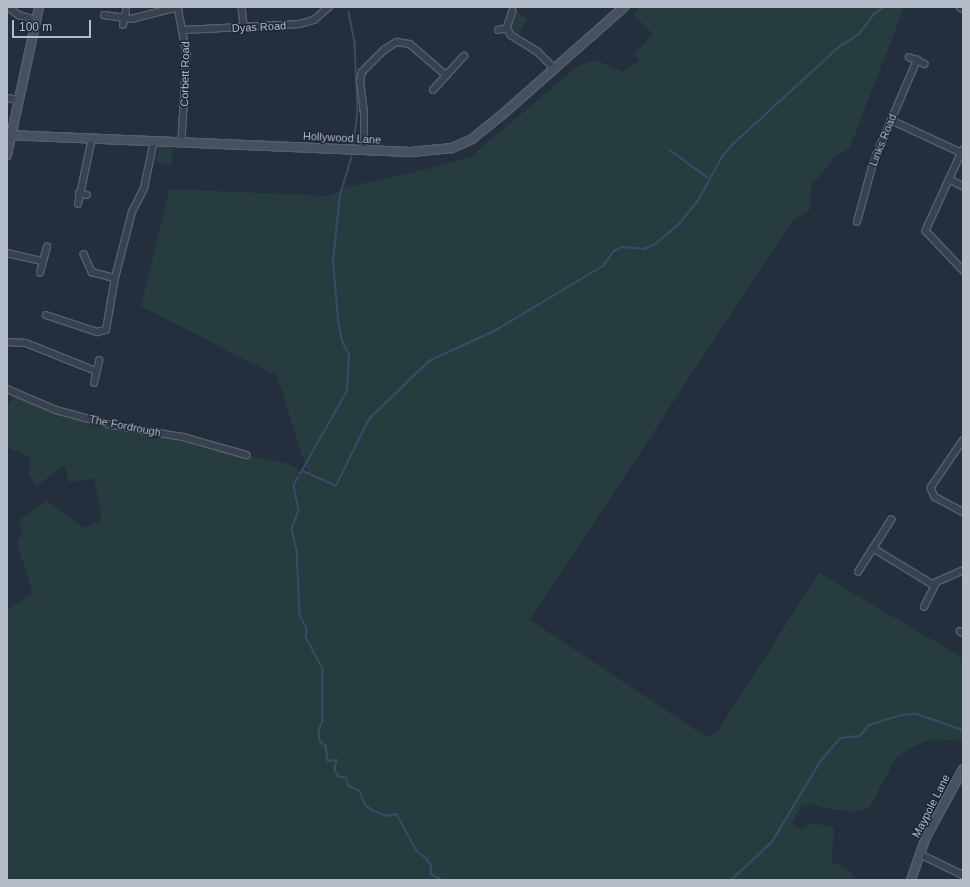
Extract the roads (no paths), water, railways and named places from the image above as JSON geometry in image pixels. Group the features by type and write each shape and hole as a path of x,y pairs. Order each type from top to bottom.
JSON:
{"street":[{"path":"8,7 19,15 36,20"},
{"path":"7,155 39,7"},
{"path":"104,15 125,18 178,7"},
{"name":"Corbett Road","path":"178,7 184,30 187,54 182,142"},
{"path":"242,7 244,27"},
{"name":"Dyas Road","path":"184,30 300,24 314,20 328,7"},
{"name":"Hollywood Lane","path":"10,136 92,138 364,150 428,151 460,145 484,129 555,69 624,7"},
{"path":"124,25 126,11"},
{"path":"513,11 507,28 511,35 537,52 555,69"},
{"path":"498,30 507,28"},
{"path":"364,150 364,113 360,82 362,72 384,50 398,42 410,44 446,75"},
{"path":"433,90 464,56"},
{"path":"909,57 925,64"},
{"name":"Links Road","path":"857,222 874,160 917,60"},
{"path":"7,98 18,100"},
{"path":"891,120 962,151 926,231 963,270"},
{"path":"78,204 79,193 92,138"},
{"path":"49,323 48,316 102,332 106,330 115,278 132,212 144,188 154,141"},
{"path":"949,178 963,186"},
{"path":"79,193 87,195"},
{"path":"40,273 47,247"},
{"path":"7,253 43,261"},
{"path":"84,254 92,272 115,278"},
{"path":"7,342 26,343 96,371"},
{"path":"94,383 99,361"},
{"name":"The Fordrough","path":"7,389 56,410 105,424 182,437 246,455"},
{"path":"963,441 931,488 935,497 963,512"},
{"path":"858,572 891,520"},
{"path":"873,548 935,585"},
{"path":"924,607 935,585 963,570"},
{"name":"Maypole Lane","path":"911,880 934,820 963,770"},
{"path":"920,854 963,875"}],"waterway":[{"path":"303,471 336,486 369,419 429,361 496,330 603,266 614,251 623,247 644,249 654,245 679,224 699,199 722,157 732,145 839,47 859,34 874,14 884,7"},
{"path":"349,12 355,43 358,111 354,144"},
{"path":"670,150 707,177"},
{"path":"300,474 347,391 349,355 342,341 338,320 333,261 340,195 351,158"},
{"path":"299,477 294,485 299,510 292,529 297,551 300,615 307,629 306,637 323,669 323,721 319,731 320,741 326,746 328,761 337,760 335,769 338,776 346,778 349,786 360,791 365,804 372,810 386,816 397,814 417,851 427,859 432,867 431,874 442,880"},
{"path":"731,880 772,842 820,762 840,738 860,736 869,725 901,715 917,714 963,730"}]}
